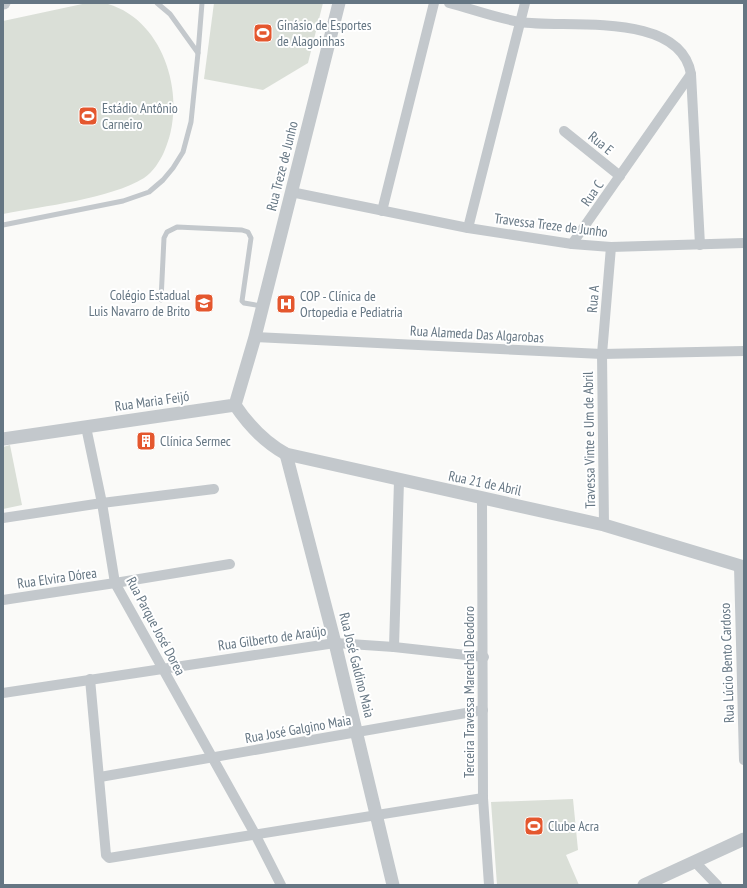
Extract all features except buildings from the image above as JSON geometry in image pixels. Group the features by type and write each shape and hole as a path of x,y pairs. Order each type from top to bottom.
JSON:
{"street":[{"name":"Rua Treze de Junho","path":"255,337 339,3"},
{"path":"382,211 434,3"},
{"path":"449,3 520,22 617,26 655,33 668,40 681,51 689,63 691,74 700,245"},
{"path":"468,228 525,3"},
{"name":"Rua C","path":"572,244 691,74"},
{"name":"Rua E","path":"564,131 620,176"},
{"name":"Travessa Treze de Junho","path":"292,192 468,228 572,244 611,247 744,243"},
{"name":"Rua A","path":"602,354 611,247"},
{"path":"235,405 255,337"},
{"name":"Rua Alameda Das Algarobas","path":"255,337 602,354 744,351"},
{"name":"Travessa Vinte e Um de Abril","path":"602,354 604,526"},
{"name":"Rua Maria Feijó","path":"3,439 235,405"},
{"name":"Rua 21 de Abril","path":"235,405 247,423 258,434 272,446 286,454 399,481 604,526 741,567"},
{"name":"Rua Parque José Dorea","path":"86,427 102,503 115,584 255,834 281,885"},
{"name":"Rua José Galdino Maia","path":"286,454 335,643 393,885"},
{"path":"394,646 399,481"},
{"path":"3,518 102,503 214,489"},
{"name":"Terceira Travessa Marechal Deodoro","path":"482,499 484,657 483,798 489,885"},
{"name":"Rua Elvira Dórea","path":"3,600 115,584 230,564"},
{"name":"Rua Lúcio Bento Cardoso","path":"741,567 744,760"},
{"name":"Rua Gilberto de Araújo","path":"3,693 335,643 394,646 484,657"},
{"path":"90,679 107,857 483,798"},
{"name":"Rua José Galgino Maia","path":"213,758 483,710"},
{"path":"100,777 213,758"},
{"path":"644,885 744,839"},
{"path":"694,861 717,885"}],"lane":[{"path":"157,3 170,14 198,53"},
{"path":"3,225 123,201 149,192 163,180 183,152 189,130 202,3"},
{"path":"161,300 164,238 167,232 176,227 242,230 248,232 251,238 242,301 244,303 263,306"}],"shaded area":[{"name":"Estádio Antônio Carneiro","path":"87,3 106,3 128,13 145,27 158,45 167,65 172,87 174,110 171,132 164,152 150,173 144,178 130,185 95,197 3,214 3,21"},
{"name":"Ginásio de Esportes de Alagoinhas","path":"214,3 323,3 308,63 263,90 204,79"},
{"path":"10,445 22,505 3,509 3,447"},
{"name":"Clube Acra","path":"573,799 578,850 566,855 579,885 497,885 491,802"}],"place":[{"name":"Ginásio de Esportes de Alagoinhas","path":"263,33"},
{"name":"Estádio Antônio Carneiro","path":"88,116"},
{"name":"Colégio Estadual Luis Navarro de Brito","path":"204,303"},
{"name":"COP - Clínica de Ortopedia e Pediatria","path":"286,304"},
{"name":"Clínica Sermec","path":"146,441"},
{"name":"Clube Acra","path":"534,826"}]}
